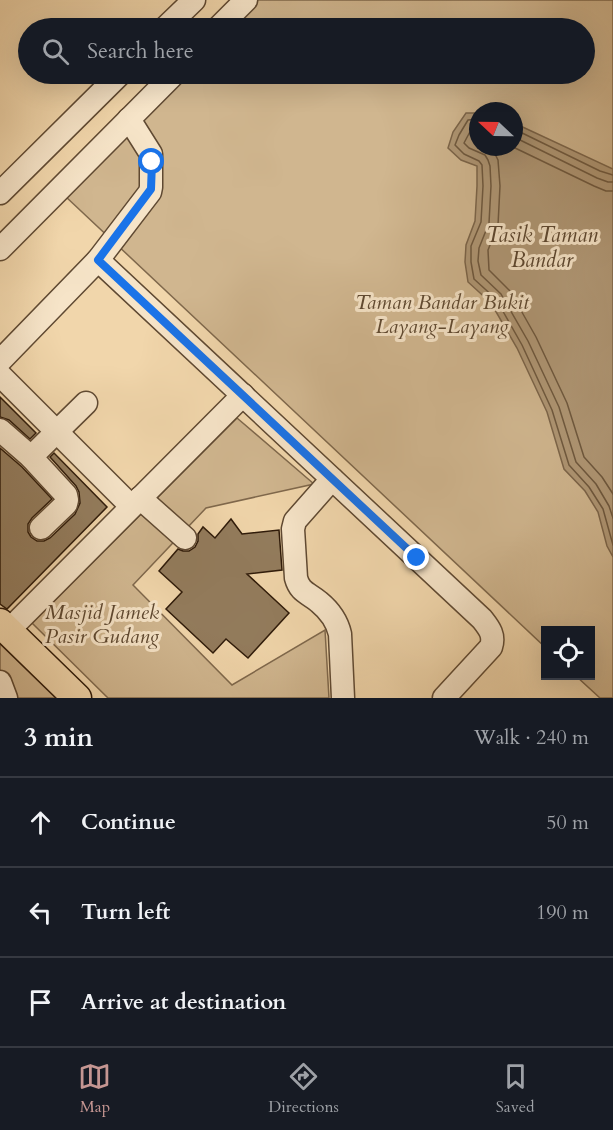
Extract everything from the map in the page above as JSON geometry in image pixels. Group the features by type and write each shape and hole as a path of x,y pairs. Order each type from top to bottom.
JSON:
{"main road":[{"path":"4,627 77,698"}],"lane":[{"path":"175,18 194,0"},
{"path":"228,18 246,0"},
{"path":"0,192 110,84"},
{"path":"0,249 164,84"},
{"path":"0,362 98,260 151,189 152,154 129,119"},
{"path":"98,260 482,619 490,630 493,641 490,650 444,698"},
{"path":"0,375 57,432 135,502 185,538"},
{"path":"4,627 243,395"},
{"path":"31,457 86,403"},
{"path":"0,430 31,457 66,495 66,504 41,528"},
{"path":"332,479 297,518 293,529 296,578 299,585 306,594 318,600 338,625 343,698"},
{"path":"0,682 6,698"}],"green space":[{"name":"Taman Bandar Bukit Layang-Layang","path":"247,0 613,0 613,698 600,698 580,680 595,680 595,626 541,626 541,643 65,196 170,84 595,84 595,18 230,18"},
{"name":"Masjid Jamek Pasir Gudang","path":"237,418 314,484 206,508 133,585 232,685 325,630 329,698 108,698 32,623"},
{"path":"0,623 77,698 0,698"}],"water":[{"name":"Tasik Taman Bandar","path":"466,113 469,113 469,156 523,156 523,127 613,169 613,557 607,546 598,512 585,491 564,469 547,412 517,348 491,303 468,282 465,262 466,245 475,221 477,166 461,160 448,148 453,132"}],"building":[{"path":"0,397 36,433 30,439 9,420 0,417"},
{"path":"0,448 22,467 52,499 28,524 28,532 37,541 50,538 75,514 80,503 76,486 50,457 54,453 107,507 7,609 0,604"},
{"path":"231,519 242,534 279,530 282,570 247,574 289,613 248,658 226,639 213,653 166,609 182,592 159,571 178,549 189,551 195,547 198,534 203,527 215,538"}],"route":[{"path":"152,162 151,189 98,260 417,558"}]}
